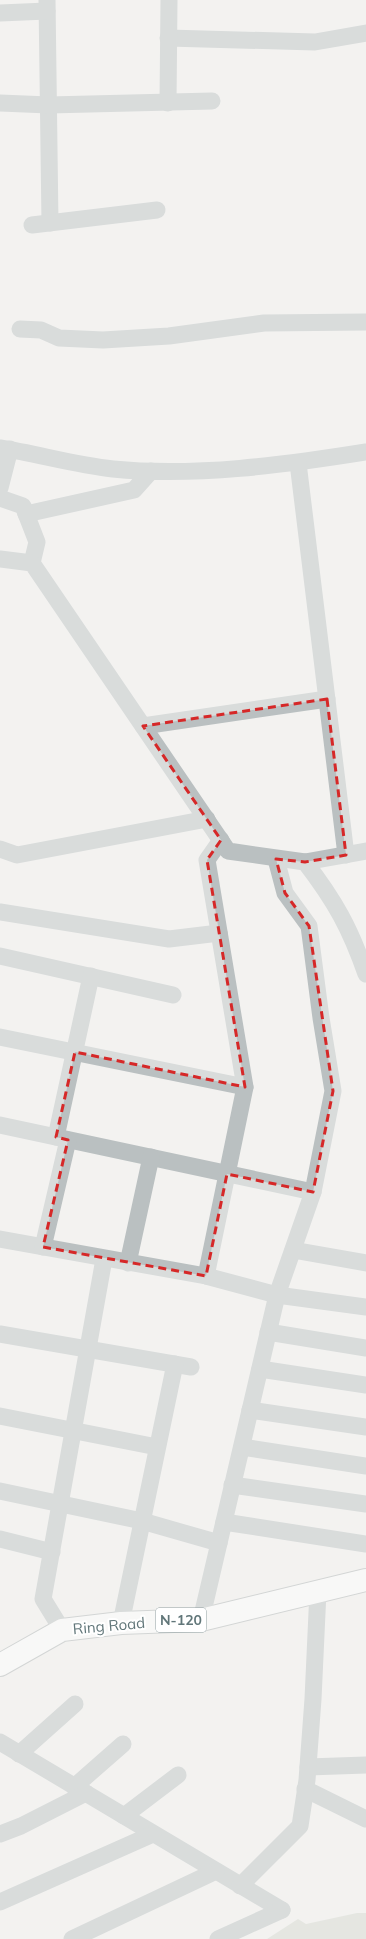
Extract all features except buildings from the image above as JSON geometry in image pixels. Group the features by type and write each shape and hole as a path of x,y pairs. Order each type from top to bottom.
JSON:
{"highway":[{"name":"Ring Road","path":"0,1665 62,1630 121,1623 201,1620 366,1580"}],"street":[{"path":"168,103 169,0"},
{"path":"0,13 47,5 50,224"},
{"path":"168,38 315,42 366,33"},
{"path":"0,103 48,105 212,101"},
{"path":"32,225 157,210"},
{"path":"20,329 41,330 59,338 103,340 169,336 264,323 366,322"},
{"path":"0,488 5,449 112,469 167,472 298,463 366,452"},
{"path":"298,463 346,855"},
{"path":"26,514 134,490 151,471"},
{"path":"0,498 23,506 37,542 32,563 228,851 305,862 366,851"},
{"path":"0,559 32,563"},
{"path":"143,726 327,699"},
{"path":"0,849 17,855 207,819"},
{"path":"206,1276 245,1087 207,860 221,840"},
{"path":"201,1620 277,1295 313,1192 333,1091 321,1018 309,926 285,893 276,859"},
{"path":"305,862 338,909 362,952 366,974"},
{"path":"0,912 170,939 219,933"},
{"path":"0,956 173,995"},
{"path":"42,1247 62,1138 75,1052 91,976"},
{"path":"0,1036 245,1087"},
{"path":"0,1125 313,1192"},
{"path":"128,1263 151,1157"},
{"path":"0,1239 104,1259 206,1276 277,1295 366,1307"},
{"path":"293,1250 366,1263"},
{"path":"62,1630 44,1599 104,1259"},
{"path":"268,1332 366,1348"},
{"path":"0,1334 191,1367"},
{"path":"121,1623 175,1364"},
{"path":"260,1369 366,1385"},
{"path":"250,1410 366,1427"},
{"path":"0,1416 157,1447"},
{"path":"242,1447 366,1466"},
{"path":"232,1485 366,1504"},
{"path":"0,1491 142,1521 219,1543"},
{"path":"224,1522 366,1544"},
{"path":"0,1540 52,1552"},
{"path":"240,1886 300,1826 308,1767 318,1591"},
{"path":"19,1754 75,1704"},
{"path":"0,1742 282,1910 241,1934 218,1939"},
{"path":"0,1834 21,1826 80,1790 123,1744"},
{"path":"308,1767 366,1765"},
{"path":"124,1816 178,1775"},
{"path":"305,1789 366,1819"},
{"path":"0,1902 153,1834"},
{"path":"72,1939 216,1871"}],"highlighted area":[{"path":"327,699 346,855 305,862 276,859 285,893 309,926 333,1091 313,1192 227,1174 206,1276 43,1247 68,1140 56,1137 75,1052 245,1087 207,860 221,840 143,726"}],"shaded area":[{"path":"357,1913 366,1913 366,1939 267,1939 298,1919 306,1924"}]}
